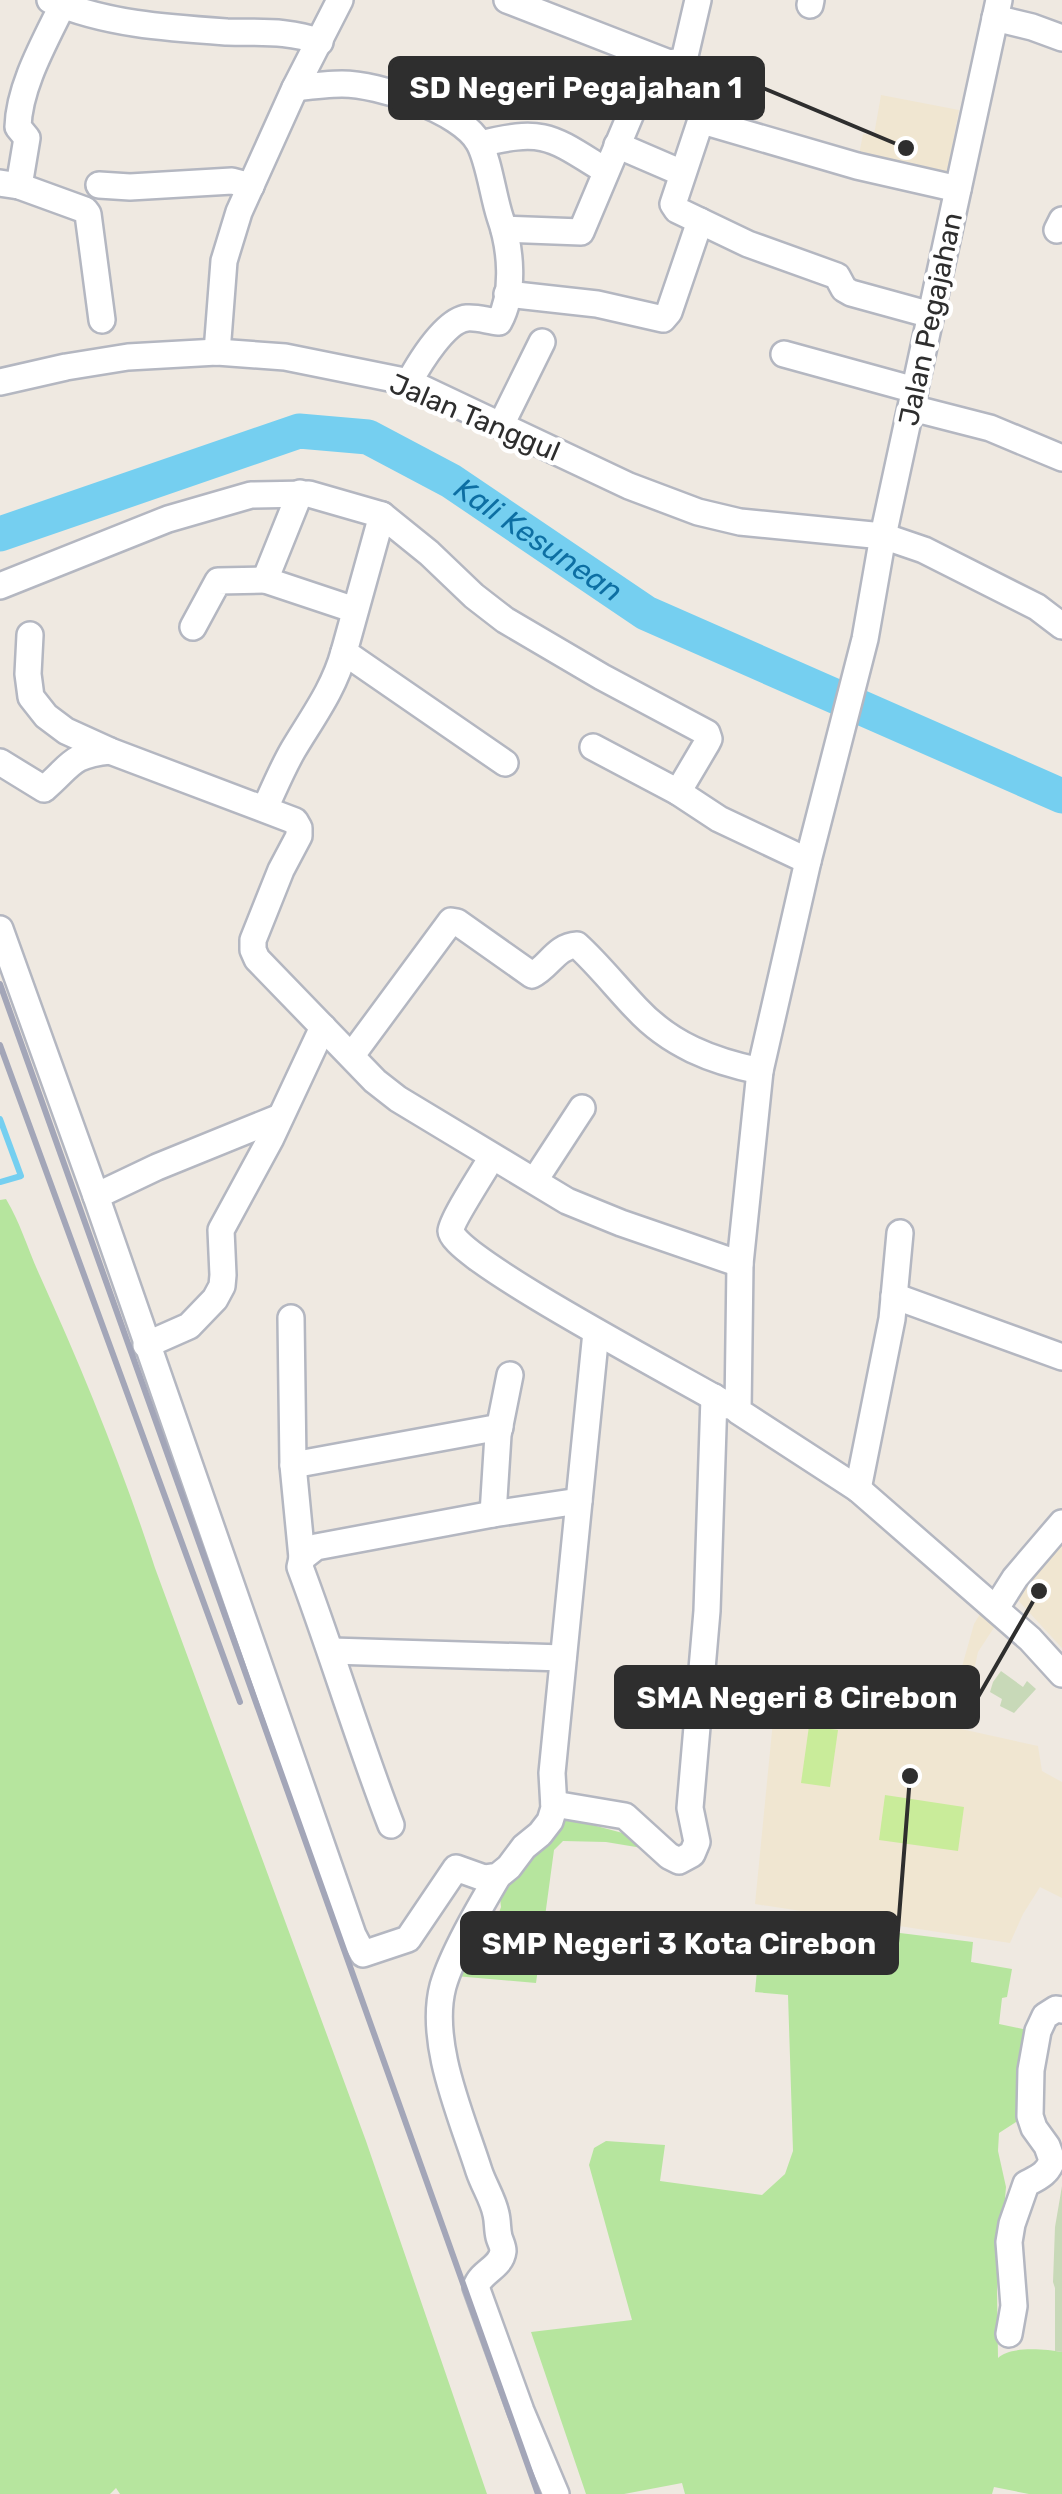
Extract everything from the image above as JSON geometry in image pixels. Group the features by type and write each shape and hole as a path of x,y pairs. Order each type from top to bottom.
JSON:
{"street":[{"path":"217,352 224,261 240,212 340,0"},
{"path":"507,0 669,63 684,56 698,0"},
{"path":"102,320 88,214 79,207 10,185 27,138 18,127 12,93 47,36 59,2 132,23 262,31 320,42"},
{"path":"997,9 1062,38"},
{"name":"Jalan Pegajahan","path":"738,1412 740,1264 760,1071 865,639 883,536 997,9"},
{"path":"504,228 581,232 654,59"},
{"path":"296,88 344,84 367,87 434,107 456,119 480,144 510,257 504,311 499,322 471,317 457,320 426,353 409,382"},
{"path":"931,314 851,293 837,276 748,244 674,206 700,123 706,122 857,166 958,190"},
{"path":"480,144 512,136 544,136 606,170"},
{"path":"618,145 682,172"},
{"path":"99,185 232,181 251,186"},
{"path":"507,294 597,304 662,319 670,312 700,221"},
{"path":"500,425 542,342"},
{"name":"Jalan Tanggul","path":"0,382 128,358 217,352 285,357 409,382 629,486 698,512 740,522 883,536 924,550 1037,606 1062,626"},
{"path":"784,354 914,399 1062,458"},
{"path":"265,580 300,493"},
{"path":"0,586 168,519 250,494 300,493 344,502 382,515 506,620 706,733 709,739 678,792"},
{"path":"265,808 290,756 334,682 382,515"},
{"path":"193,627 218,581 265,580 355,610"},
{"path":"30,635 31,696 46,716 66,731 110,752 295,821 300,828 299,836 253,940 256,959 386,1091 567,1200 740,1264"},
{"path":"344,652 505,763"},
{"path":"593,747 678,792 719,819 808,861"},
{"path":"0,762 44,789 77,758 110,752"},
{"path":"352,1055 451,921 532,975 562,948 577,944 639,1012 672,1038 722,1063 760,1071"},
{"path":"0,929 359,1951 363,1954 408,1939 456,1868 477,1877 498,1876"},
{"path":"146,1345 189,1326 215,1299 223,1275 221,1230 323,1027"},
{"path":"535,1180 582,1108"},
{"path":"96,1196 280,1117"},
{"path":"492,1157 460,1212 452,1234 484,1264 714,1397 858,1488 1030,1638 1062,1674"},
{"path":"858,1488 892,1319 900,1233"},
{"path":"894,1296 1062,1356"},
{"path":"291,1318 293,1465 300,1567 391,1824"},
{"path":"556,2494 476,2287 478,2280 500,2259 501,2242 496,2213 482,2181 444,2058 440,2020 444,1982 486,1897 498,1876 545,1828 554,1813 552,1773 596,1332"},
{"path":"493,1514 500,1426 510,1375"},
{"path":"554,1804 625,1816 679,1861 692,1854 697,1842 690,1808 707,1612 714,1397"},
{"path":"293,1465 500,1426"},
{"path":"302,1558 316,1547 579,1501"},
{"path":"996,1608 1014,1578 1062,1523"},
{"path":"332,1652 563,1658"},
{"path":"1008,2334 1014,2306 1009,2257 1012,2224 1026,2184 1048,2170 1052,2160 1031,2120 1032,2070 1042,2021 1056,2009 1062,2010"}],"shaded area":[{"path":"881,95 959,110 945,183 858,160 863,134 874,135"},
{"path":"1062,1529 1062,1648 1016,1598"},
{"path":"980,1614 995,1626 978,1652 961,1729 1038,1746 1042,1771 1062,1782 1062,1898 1040,1887 1010,1943 755,1904 775,1701 915,1720 947,1720"}],"green space":[{"path":"6,1199 130,1494 366,2141 487,2494 120,2494 116,2488 110,2494 0,2494 0,1200"},
{"path":"1001,1671 1023,1687 1027,1681 1036,1689 1014,1713 1000,1706 1002,1699 990,1692"},
{"path":"809,1726 838,1730 830,1787 801,1783"},
{"path":"885,1795 964,1807 958,1851 879,1840"},
{"path":"570,1819 634,1836 648,1849 606,1842 563,1841 554,1850 536,1983 455,1976 475,1933 496,1921 501,1907 499,1890 561,1822"},
{"path":"762,1916 973,1942 971,1962 1012,1969 1007,1997 1002,1998 999,2024 1032,2031 1027,2115 999,2133 998,2151 1006,2187 997,2291 998,2358 1019,2350 1062,2352 1062,2494 1029,2494 994,2487 992,2494 685,2494 682,2483 624,2494 586,2494 531,2332 632,2320 589,2165 594,2148 606,2141 665,2145 660,2181 762,2195 785,2174 793,2151 788,1995 755,1992"},
{"path":"1062,2186 1062,2352 1055,2351 1053,2282 1055,2227"}],"waterway":[{"name":"Kali Kesunean","path":"0,534 299,431 368,437 451,481 646,613 1062,796"},
{"path":"0,1119 21,1176 0,1182"}],"railway":[{"path":"0,984 538,2494"},
{"path":"0,1045 240,1702"}],"place":[{"name":"SD Negeri Pegajahan 1","path":"906,148"},
{"name":"SMA Negeri 8 Cirebon","path":"1039,1591"},
{"name":"SMP Negeri 3 Kota Cirebon","path":"910,1776"}]}
